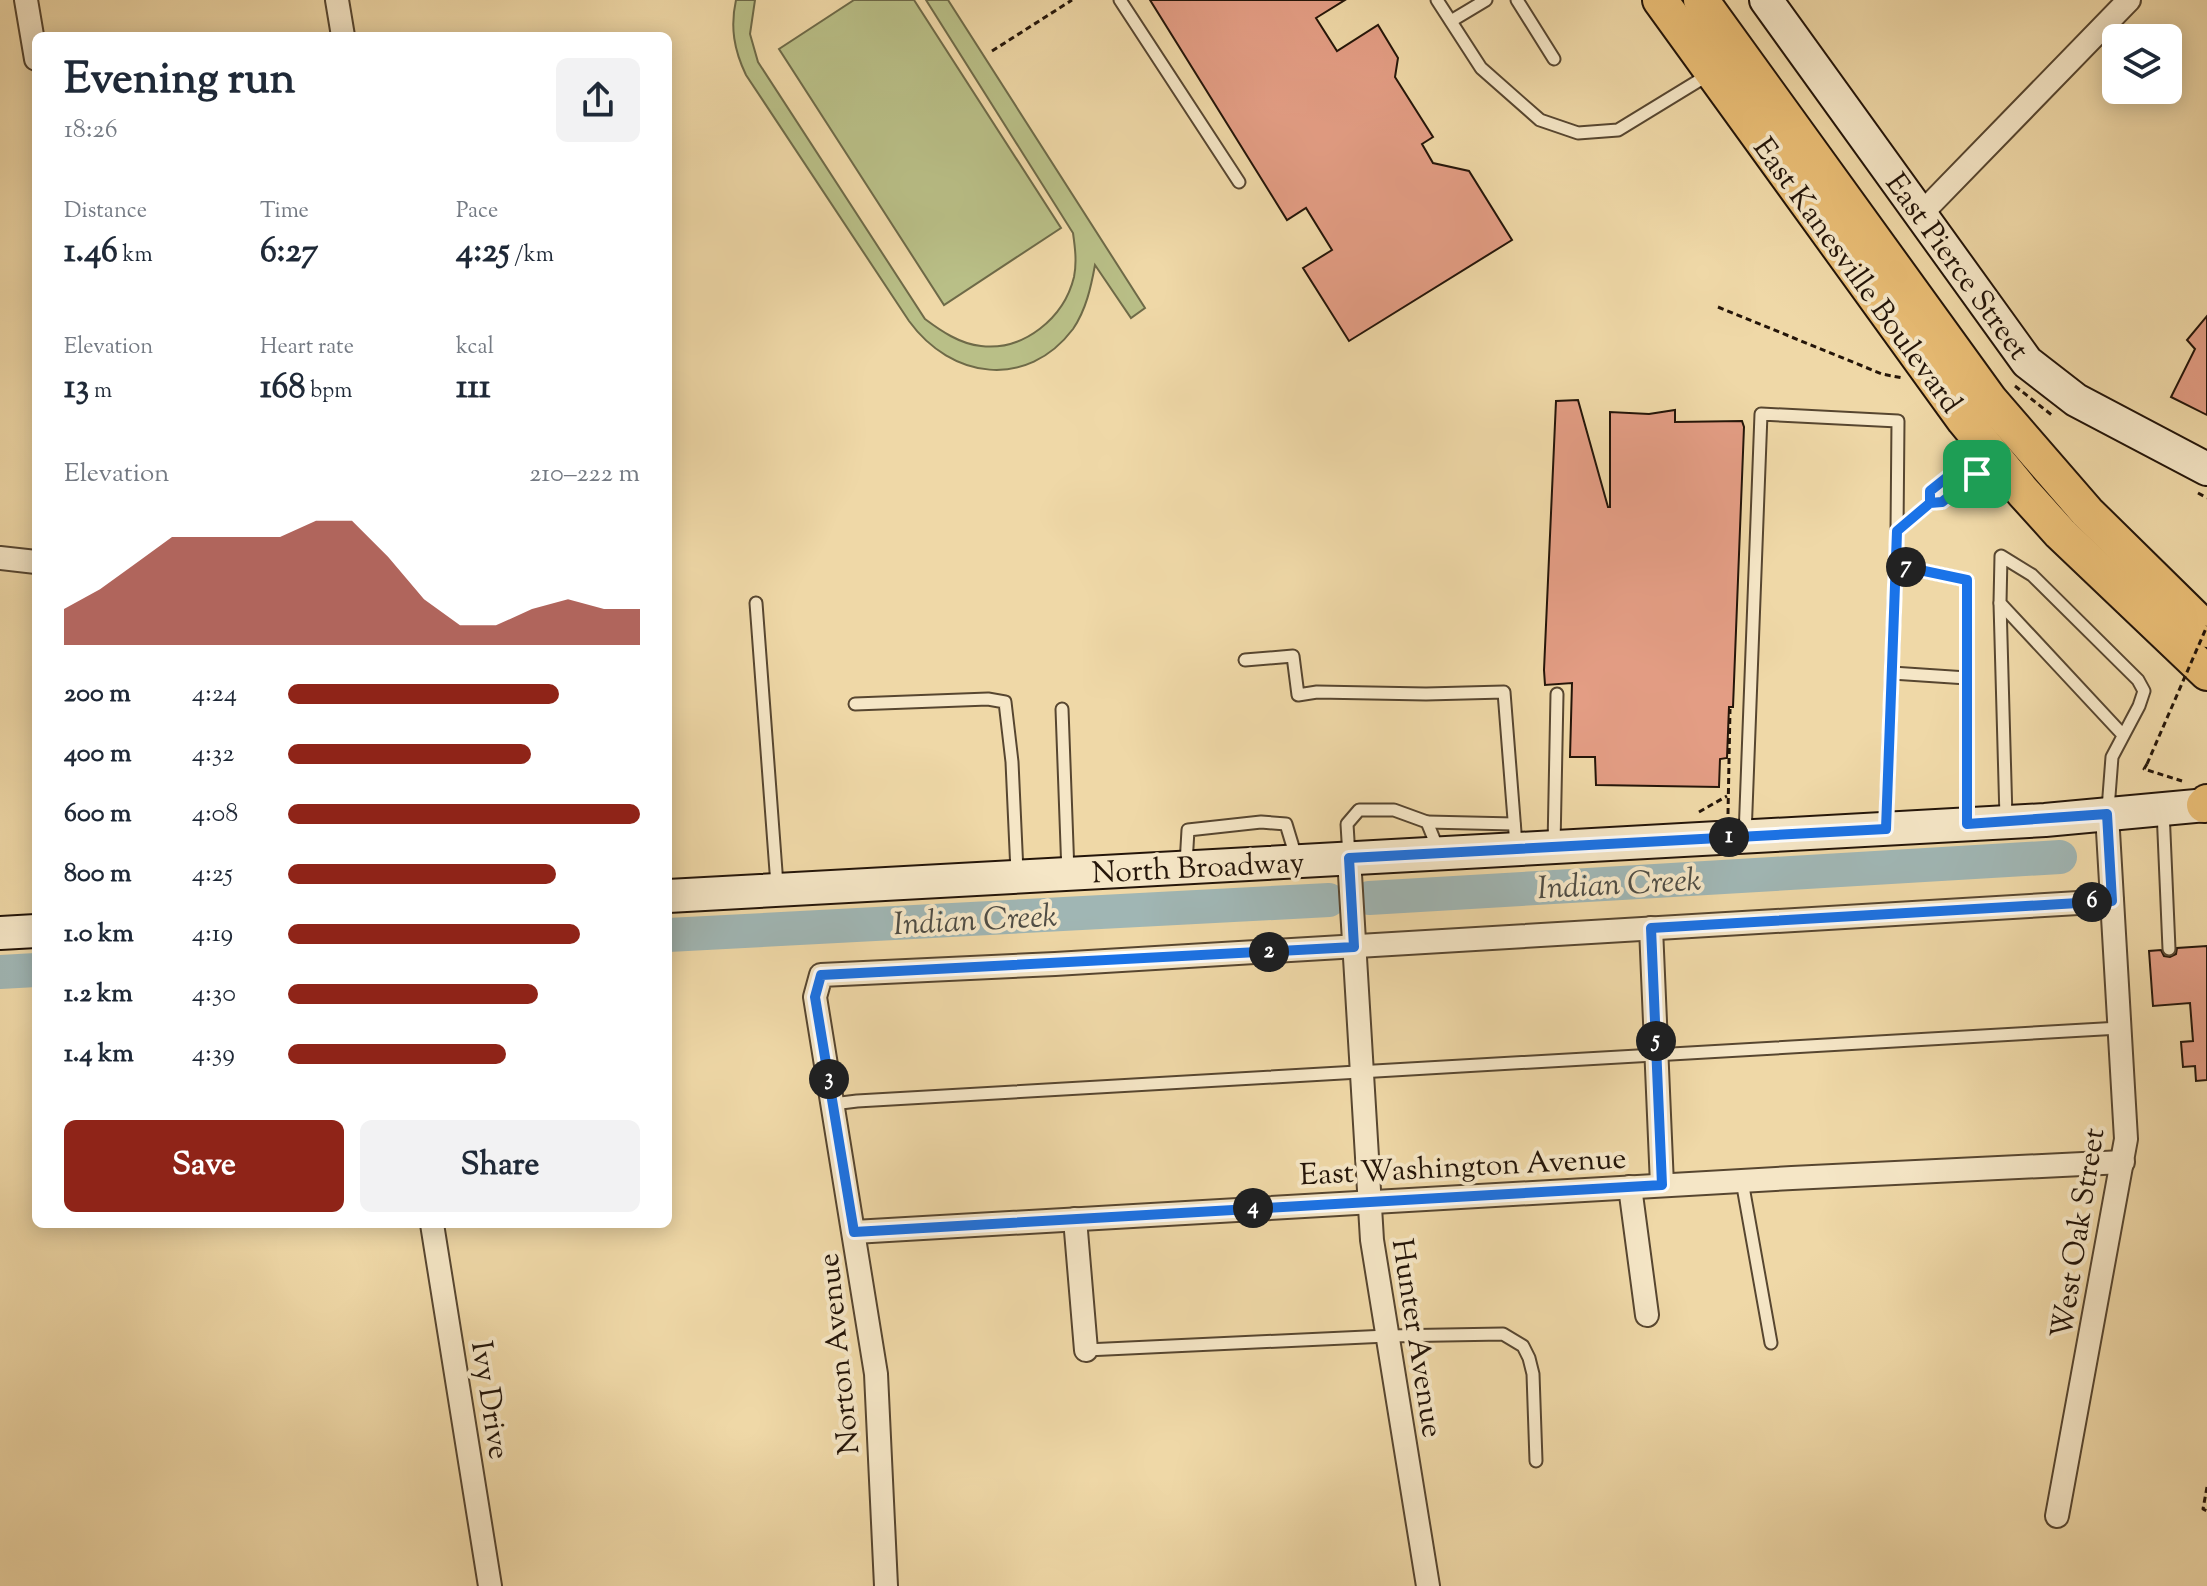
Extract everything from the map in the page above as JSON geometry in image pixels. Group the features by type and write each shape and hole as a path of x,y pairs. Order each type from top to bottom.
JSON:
{"main road":[{"name":"East Kanesville Boulevard","path":"1660,0 1926,371 1984,457 2023,492 2096,570 2207,673"},
{"name":"East Kanesville Boulevard","path":"1701,0 1990,400 2087,512 2207,628"},
{"name":"East Pierce Street","path":"1766,0 2014,346 2041,376 2076,400 2207,469"},
{"name":"North Broadway","path":"672,896 1440,853 1516,836 1554,847 1736,827 1886,829 2006,822 2163,809 2202,799"},
{"path":"0,933 32,931"}],"street":[{"path":"26,0 32,35"},
{"path":"337,0 342,32"},
{"path":"1920,215 2129,0"},
{"path":"0,558 32,562"},
{"name":"West Oak Street","path":"2057,1516 2123,1162 2126,1120 2107,814"},
{"name":"Hunter Avenue","path":"1349,858 1360,1072 1375,1263 1428,1586"},
{"path":"1354,947 2112,901"},
{"path":"1651,928 1662,1185"},
{"name":"Norton Avenue","path":"886,1586 876,1374 815,997 821,975 1354,947"},
{"name":"East Washington Avenue","path":"854,1232 1662,1185 2123,1162"},
{"path":"1630,1187 1647,1315"},
{"path":"1075,1219 1086,1350"},
{"name":"Ivy Drive","path":"433,1228 490,1586"}],"lane":[{"path":"1120,0 1239,182"},
{"path":"1437,0 1481,68 1540,120 1578,133 1618,130 1712,73"},
{"path":"1451,21 1486,0"},
{"path":"1517,0 1554,59"},
{"path":"1736,827 1761,414 1898,421 1886,829"},
{"path":"1897,531 1930,503 1930,491 1965,463 1984,457"},
{"path":"2006,822 2001,556 2032,575 2138,680 2144,691 2112,757 2107,814"},
{"path":"1896,565 1967,580 1967,824"},
{"path":"756,603 778,890"},
{"path":"2000,603 2123,735"},
{"path":"1245,660 1293,656 1298,695 1317,692 1504,692 1516,836 1427,822 1394,810 1359,810 1347,824 1349,858"},
{"path":"1892,673 1967,678"},
{"path":"1554,847 1557,694"},
{"path":"855,704 988,699 1005,702 1012,762 1018,877"},
{"path":"1062,709 1068,874"},
{"path":"2163,809 2169,949"},
{"path":"1427,822 1440,853"},
{"path":"833,1104 1089,1086 2120,1028"},
{"path":"1742,1181 1771,1343"},
{"path":"1086,1350 1387,1336 1503,1334 1523,1346 1533,1374 1536,1461"}],"path":[{"path":"992,51 1072,0"},
{"path":"1718,307 1882,374 1914,381"},
{"path":"2202,799 2144,769 2207,628"},
{"path":"1730,709 1728,796 1736,827"},
{"path":"1696,814 1728,796"},
{"path":"2207,1487 2203,1509 2207,1511"}],"green space":[{"path":"736,0 755,0 750,34 758,62 925,319 951,336 973,345 1012,343 1040,329 1052,318 1069,292 1076,260 1073,233 926,0 948,0 1145,308 1131,318 1095,265 1078,322 1054,349 1034,362 1012,369 990,370 967,365 926,340 909,321 746,75 734,38"},
{"path":"854,0 914,0 1061,228 944,305 779,49"}],"building":[{"path":"1150,0 1345,0 1316,18 1337,51 1378,25 1398,58 1395,77 1433,137 1422,144 1433,163 1469,171 1512,240 1349,341 1303,268 1332,250 1306,208 1287,220"},
{"path":"2207,316 2207,415 2171,397 2195,349 2187,340"},
{"path":"1578,400 1608,507 1610,412 1649,414 1675,410 1675,422 1742,421 1733,707 1729,707 1727,758 1720,759 1719,787 1596,785 1595,757 1570,757 1572,683 1545,685 1544,670 1556,401"},
{"path":"2207,946 2207,1080 2196,1081 2195,1066 2183,1067 2181,1042 2193,1041 2190,1003 2153,1006 2149,951 2161,950 2164,956 2170,957 2176,954 2177,948"}],"waterway":[{"name":"Indian Creek","path":"1369,898 2060,857"},
{"name":"Indian Creek","path":"672,935 1329,900"},
{"name":"Indian Creek","path":"0,972 32,970"}],"route":[{"path":"1977,474 1942,502 1930,503 1897,531 1886,829 1349,858 1354,947 821,975 815,997 854,1232 1662,1185 1651,928 2112,901 2107,814 1967,824 1967,580 1896,565 1897,531 1930,503 1930,491 1965,463 1977,463 1977,474"}]}
